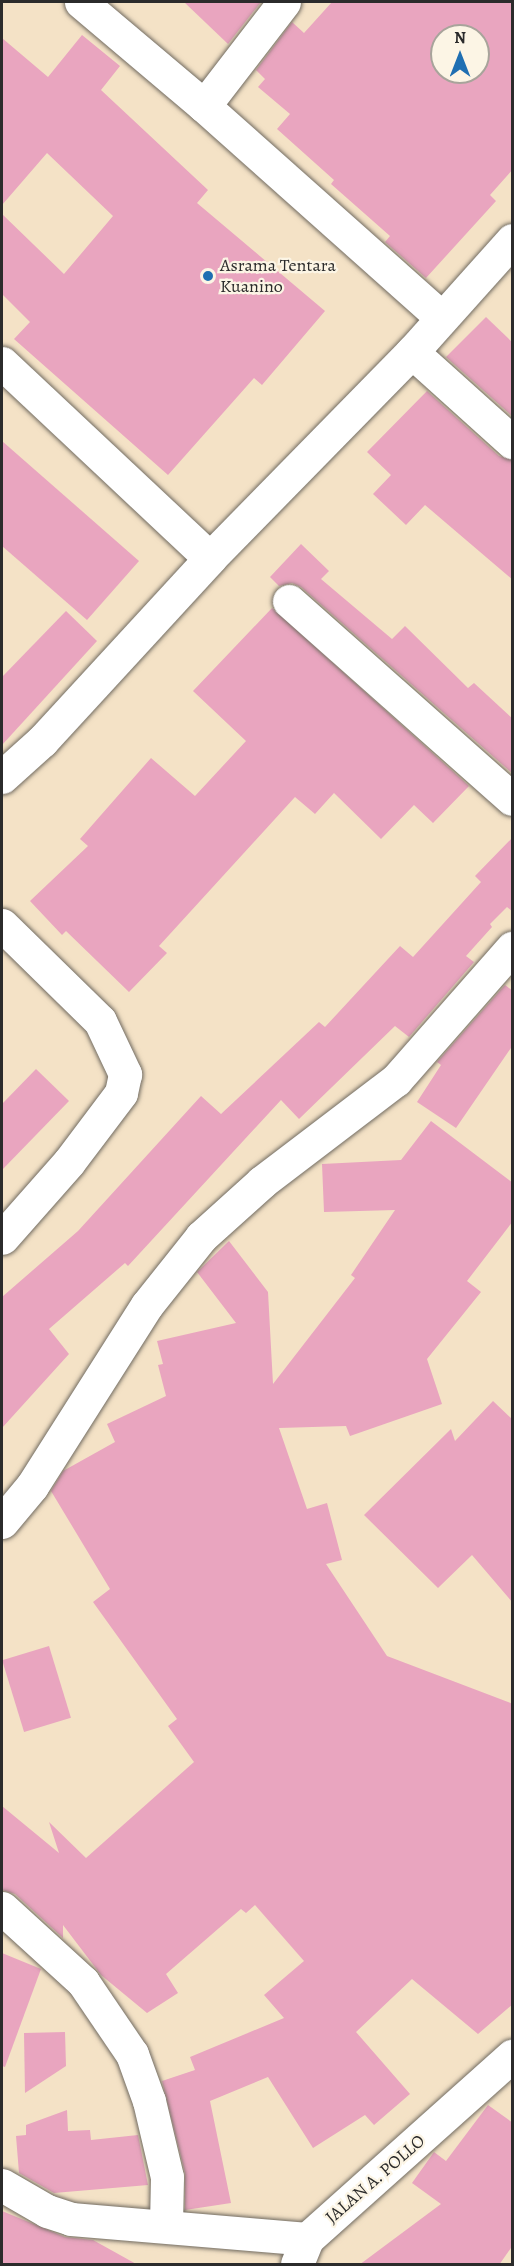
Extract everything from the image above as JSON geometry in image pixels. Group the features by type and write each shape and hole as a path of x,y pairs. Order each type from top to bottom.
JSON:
{"street":[{"path":"81,2 204,106 440,316"},
{"path":"204,106 284,2"},
{"path":"2,777 42,741 210,558 412,352 440,316 513,240"},
{"path":"412,352 513,442"},
{"path":"2,363 210,558"},
{"path":"288,601 513,799"},
{"path":"2,925 100,1021 125,1074 121,1093 69,1162 2,1238"},
{"path":"2,1522 32,1486 147,1305 201,1237 262,1182 396,1080 513,948"},
{"path":"2,1908 83,1982 132,2054 149,2101 167,2177 166,2225"},
{"name":"JALAN A. POLLO","path":"302,2252 513,2056"},
{"path":"2,2186 47,2211 71,2219 166,2225 302,2252"}],"building":[{"path":"184,2 261,2 228,44"},
{"path":"332,2 513,2 513,169 490,195 496,201 426,278 385,242 390,236 331,184 334,180 277,129 290,114 258,87 265,79 256,70 292,22 304,33"},
{"path":"82,35 120,66 101,90 208,190 197,203 325,311 262,385 254,378 168,475 14,339 30,322 2,294 2,214 64,274 113,216 47,153 2,205 2,38 48,77"},
{"path":"486,317 513,343 513,417 446,357"},
{"path":"427,391 499,456 513,460 513,580 425,505 406,525 373,494 391,475 367,452"},
{"path":"2,441 139,561 87,620 2,546"},
{"path":"301,544 329,571 321,579 392,639 405,626 468,688 474,683 513,719 513,774 301,587 292,583 279,586 270,577"},
{"path":"272,608 469,786 433,823 414,805 381,839 334,793 315,814 295,797 159,946 167,953 129,992 66,931 62,935 30,901 88,846 80,839 151,758 195,796 246,741 193,691"},
{"path":"66,611 97,641 2,745 2,677"},
{"path":"513,837 513,912 507,907 490,924 492,927 466,956 474,962 409,1037 395,1026 299,1119 281,1100 128,1266 125,1263 49,1329 69,1354 2,1428 2,1297 78,1231 201,1096 221,1114 319,1022 325,1027 400,946 413,957 481,882 475,876"},
{"path":"505,985 513,991 513,1045 456,1128 417,1102 441,1065 437,1062"},
{"path":"36,1069 69,1101 2,1170 2,1104"},
{"path":"431,1121 513,1183 513,1221 467,1281 481,1292 427,1359 442,1404 350,1436 346,1426 279,1428 307,1509 327,1503 342,1560 326,1564 387,1656 513,1704 513,2004 478,2034 412,1979 356,2032 410,2094 374,2125 365,2115 313,2148 268,2077 210,2101 231,2203 185,2210 185,2173 162,2081 195,2070 190,2057 284,2018 264,1995 304,1961 255,1905 246,1913 241,1909 166,1974 178,1993 147,2013 101,1975 63,1925 63,1938 15,1894 2,1890 2,1806 59,1853 49,1822 86,1858 194,1762 168,1726 177,1719 93,1602 110,1589 51,1491 63,1471 115,1442 107,1424 166,1396 158,1365 163,1364 157,1341 236,1323 197,1272 229,1241 268,1292 273,1384 355,1278 351,1275 395,1210 324,1212 322,1164 401,1160"},
{"path":"493,1401 513,1420 513,1603 472,1555 438,1588 364,1515 451,1429 455,1441"},
{"path":"49,1646 71,1718 24,1732 2,1660"},
{"path":"2,1953 41,1969 5,2067 2,2066"},
{"path":"65,2032 66,2066 25,2093 24,2033"},
{"path":"488,2105 513,2123 513,2245 499,2265 359,2265 441,2204 412,2183 434,2152 446,2161"},
{"path":"67,2110 68,2131 90,2130 91,2140 138,2135 148,2185 54,2193 19,2173 16,2136 26,2135 26,2125"},
{"path":"2,2211 65,2237 93,2240 138,2265 2,2265"}],"place":[{"name":"Asrama Tentara Kuanino","path":"208,276"}]}
